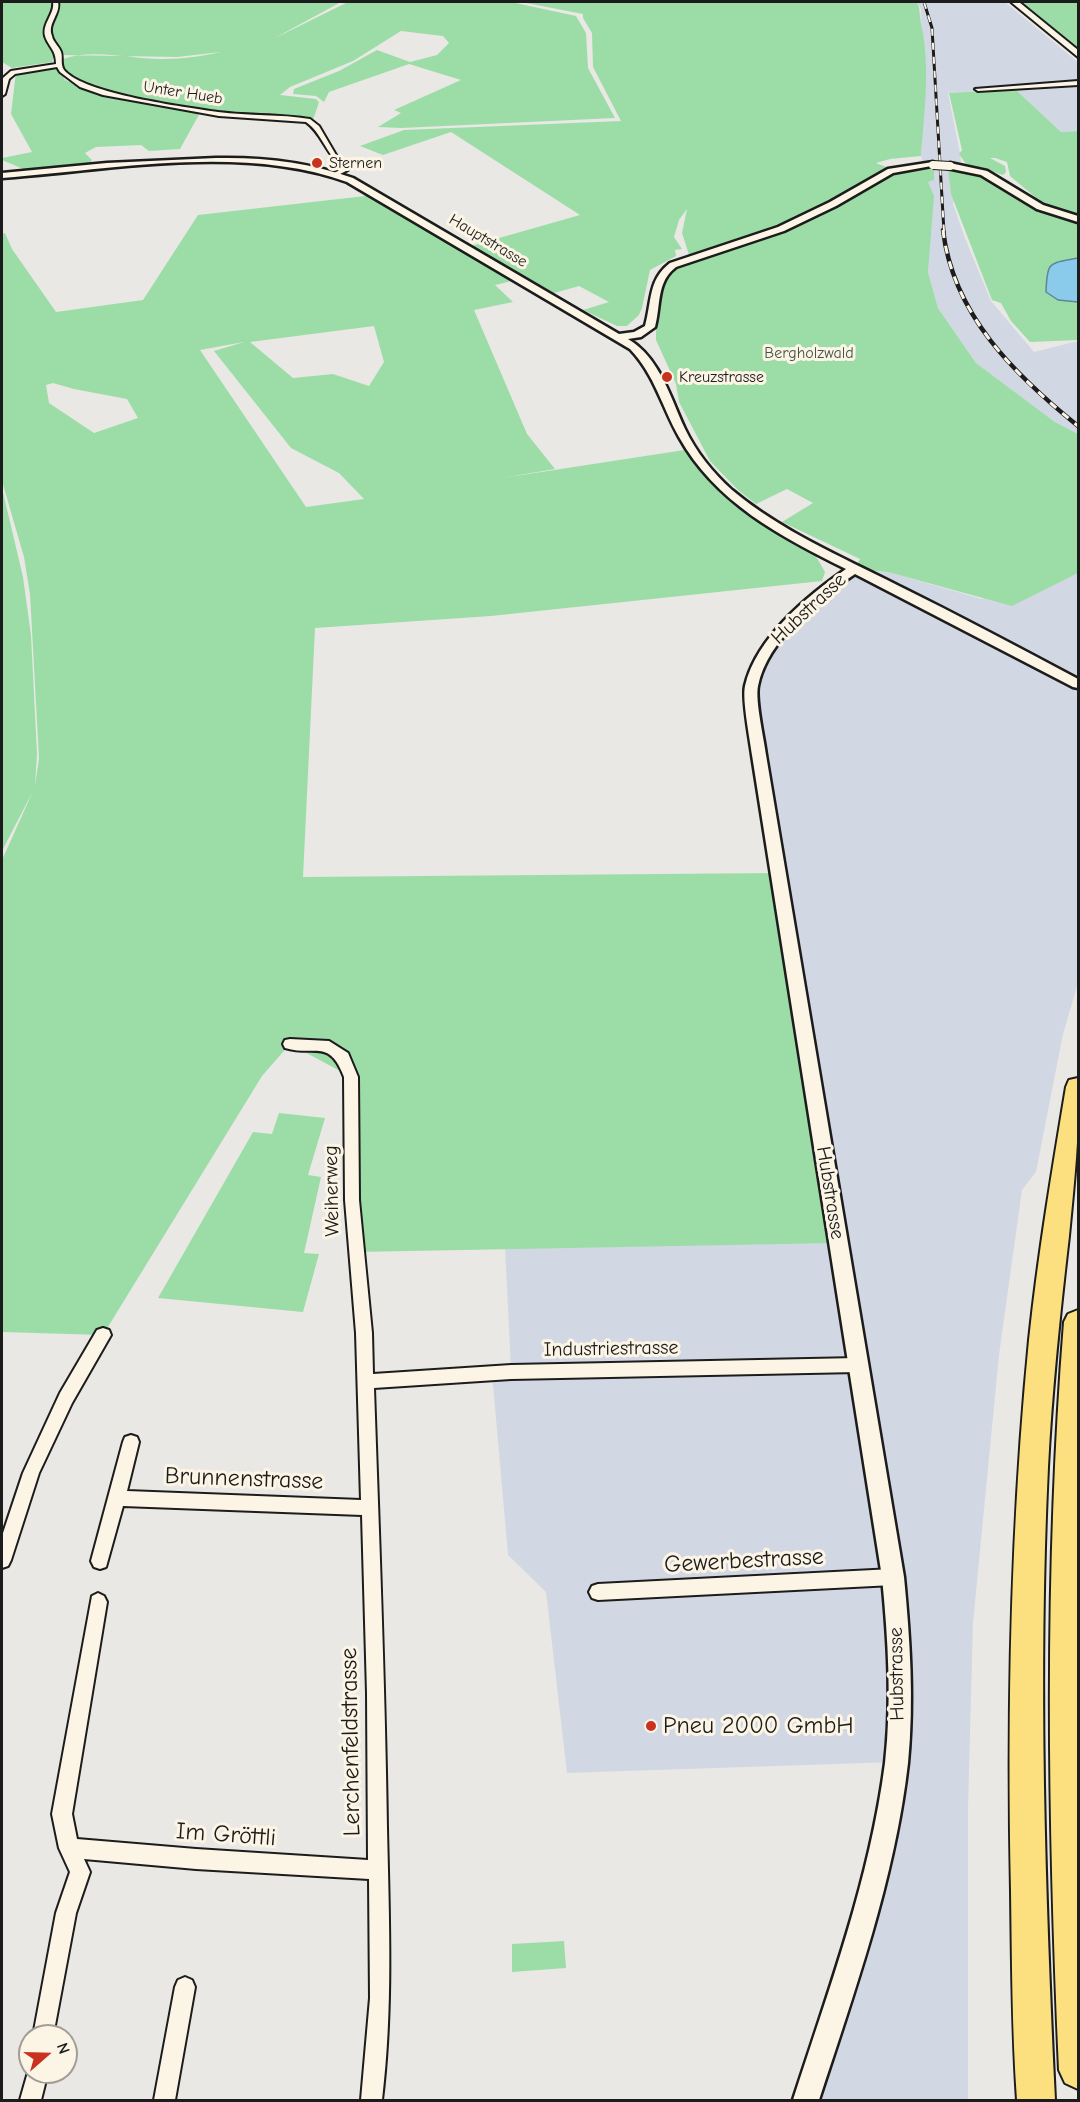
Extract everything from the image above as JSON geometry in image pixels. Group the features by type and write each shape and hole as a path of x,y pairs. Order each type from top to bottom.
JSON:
{"highway":[{"path":"1036,2100 1027,1855 1031,1509 1048,1289 1078,1087"},
{"path":"1078,1322 1068,1486 1065,1695 1072,1961 1078,2070"}],"main road":[{"path":"1015,2 1078,54"}],"street":[{"name":"Unter Hueb","path":"56,2 57,9 49,23 48,35 59,53 63,71 74,81 103,93 219,114 308,120 322,135 334,157 345,166 345,170 336,174"},
{"path":"2,94 6,78 13,72 60,65"},
{"path":"978,89 1078,83"},
{"name":"Hauptstrasse","path":"2,176 99,165 223,159 286,162 336,174 361,185 618,337 641,354 662,386 691,449 715,479 741,503 768,521 854,568"},
{"path":"618,337 637,335 644,332 651,323 657,281 663,271 673,265 781,229 833,204 891,171 933,165 951,166 984,173 1040,207 1078,219"},
{"name":"Hubstrasse","path":"806,2100 864,1913 888,1815 896,1762 900,1700 899,1649 893,1577 751,699 757,666 772,641 834,583 854,568 1078,684"},
{"name":"Weiherweg","path":"290,1044 324,1045 343,1056 351,1077 352,1200 366,1382"},
{"path":"2,1560 31,1473 66,1398 103,1335"},
{"name":"Industriestrasse","path":"366,1382 511,1372 858,1365"},
{"name":"Lerchenfeldstrasse","path":"366,1382 379,1870 380,1998 372,2100"},
{"path":"100,1561 131,1442"},
{"name":"Brunnenstrasse","path":"116,1498 371,1508"},
{"name":"Gewerbestrasse","path":"598,1592 893,1577"},
{"path":"45,2024 66,1913 80,1872 69,1848 62,1814 98,1602"},
{"name":"Im Gröttli","path":"69,1848 196,1859 379,1870"},
{"path":"164,2100 185,1988"},
{"path":"31,2100 34,2084"}],"shaded area":[{"path":"917,2 1005,2 1078,62 1078,131 1061,132 1015,89 948,93 961,158 960,177 953,204 965,238 991,301 1034,352 1078,341 1078,434 1055,422 976,363 938,308 928,272 930,239 928,182 921,156 926,64 920,21 921,9"},
{"path":"854,569 888,572 982,599 1062,580 1078,573 1078,983 1063,1034 1036,1172 1022,1190 999,1355 973,1623 968,1808 968,2100 806,2100 864,1913 896,1762 567,1773 546,1592 508,1555 492,1373 511,1371 505,1246 838,1243 752,713 765,650"}],"green space":[{"path":"2,2 52,2 43,35 54,55 52,62 12,68 2,62"},
{"path":"58,2 341,2 273,39 348,2 511,2 576,16 586,33 588,68 615,118 401,128 378,127 401,113 394,110 461,80 409,64 329,92 324,102 316,96 293,94 294,89 339,71 377,50 410,62 437,55 449,43 443,36 401,31 353,61 290,87 280,95 316,99 319,102 313,120 216,111 100,91 82,84 63,68 63,59 80,55 64,55 52,37 51,25","holes":["221,52 172,59 121,56 177,57"]},
{"name":"Bergholzwald","path":"521,2 917,2 926,57 921,156 890,159 876,163 899,172 934,168 934,180 928,182 934,196 928,272 938,308 976,363 1055,422 1078,434 1078,573 1012,606 888,572 854,569 860,559 782,522 813,503 787,489 756,504 738,490 710,461 679,402 676,384 656,340 656,320 663,283 673,269 691,261 682,233 687,209 679,220 674,237 682,249 675,250 676,256 650,270 639,315 627,326 617,326 583,310 609,302 579,286 554,293 471,246 580,215 451,132 383,155 360,146 404,130 621,121 593,67 592,33 583,14"},
{"path":"1018,2 1078,2 1078,50"},
{"path":"58,67 65,80 97,93 201,111 180,149 149,151 141,145 96,147 85,153 92,160 90,163 28,171 2,160 2,158 32,152 11,114 16,72"},
{"path":"1015,89 1061,132 1078,131 1078,214 1041,202 1010,176 1007,162 990,158 1005,166 1006,172 1003,175 966,164 959,154 962,150 949,93"},
{"path":"948,169 975,173 997,182 1032,207 1078,222 1078,258 1052,264 1058,300 1078,302 1078,340 1030,342 1011,321 1001,303 992,300 951,194"},
{"path":"374,195 520,279 495,285 513,302 474,310 527,434 555,469 502,478 691,449 727,491 810,546 825,572 822,581 491,616 315,628 303,877 779,873 838,1243 355,1252 351,1077 290,1044 262,1076 103,1335 2,1332 2,860 33,791 2,851 2,488 23,577 31,635 37,754 35,786 39,758 30,594 24,557 2,481 2,234 5,233 12,249 56,312 143,300 198,215","holes":["374,326 384,362 369,386 333,374 293,378 250,342","244,342 214,351 291,448 339,473 364,499 306,507 200,350","53,383 127,399 138,418 94,433 49,403 46,385"]},
{"path":"279,1113 325,1118 308,1175 321,1177 304,1253 319,1254 303,1312 158,1298 253,1132 272,1134"},
{"path":"564,1941 566,1968 512,1972 512,1944"}],"water":[{"path":"1078,258 1078,302 1058,300 1046,292 1047,274 1052,265"}],"railway":[{"path":"924,2 932,28 944,232"},
{"path":"943,230 949,261 959,289 973,316 1010,364 1078,426"}],"place":[{"name":"Sternen","path":"317,163"},
{"name":"Kreuzstrasse","path":"667,377"},
{"name":"Pneu 2000 GmbH","path":"651,1726"}]}
